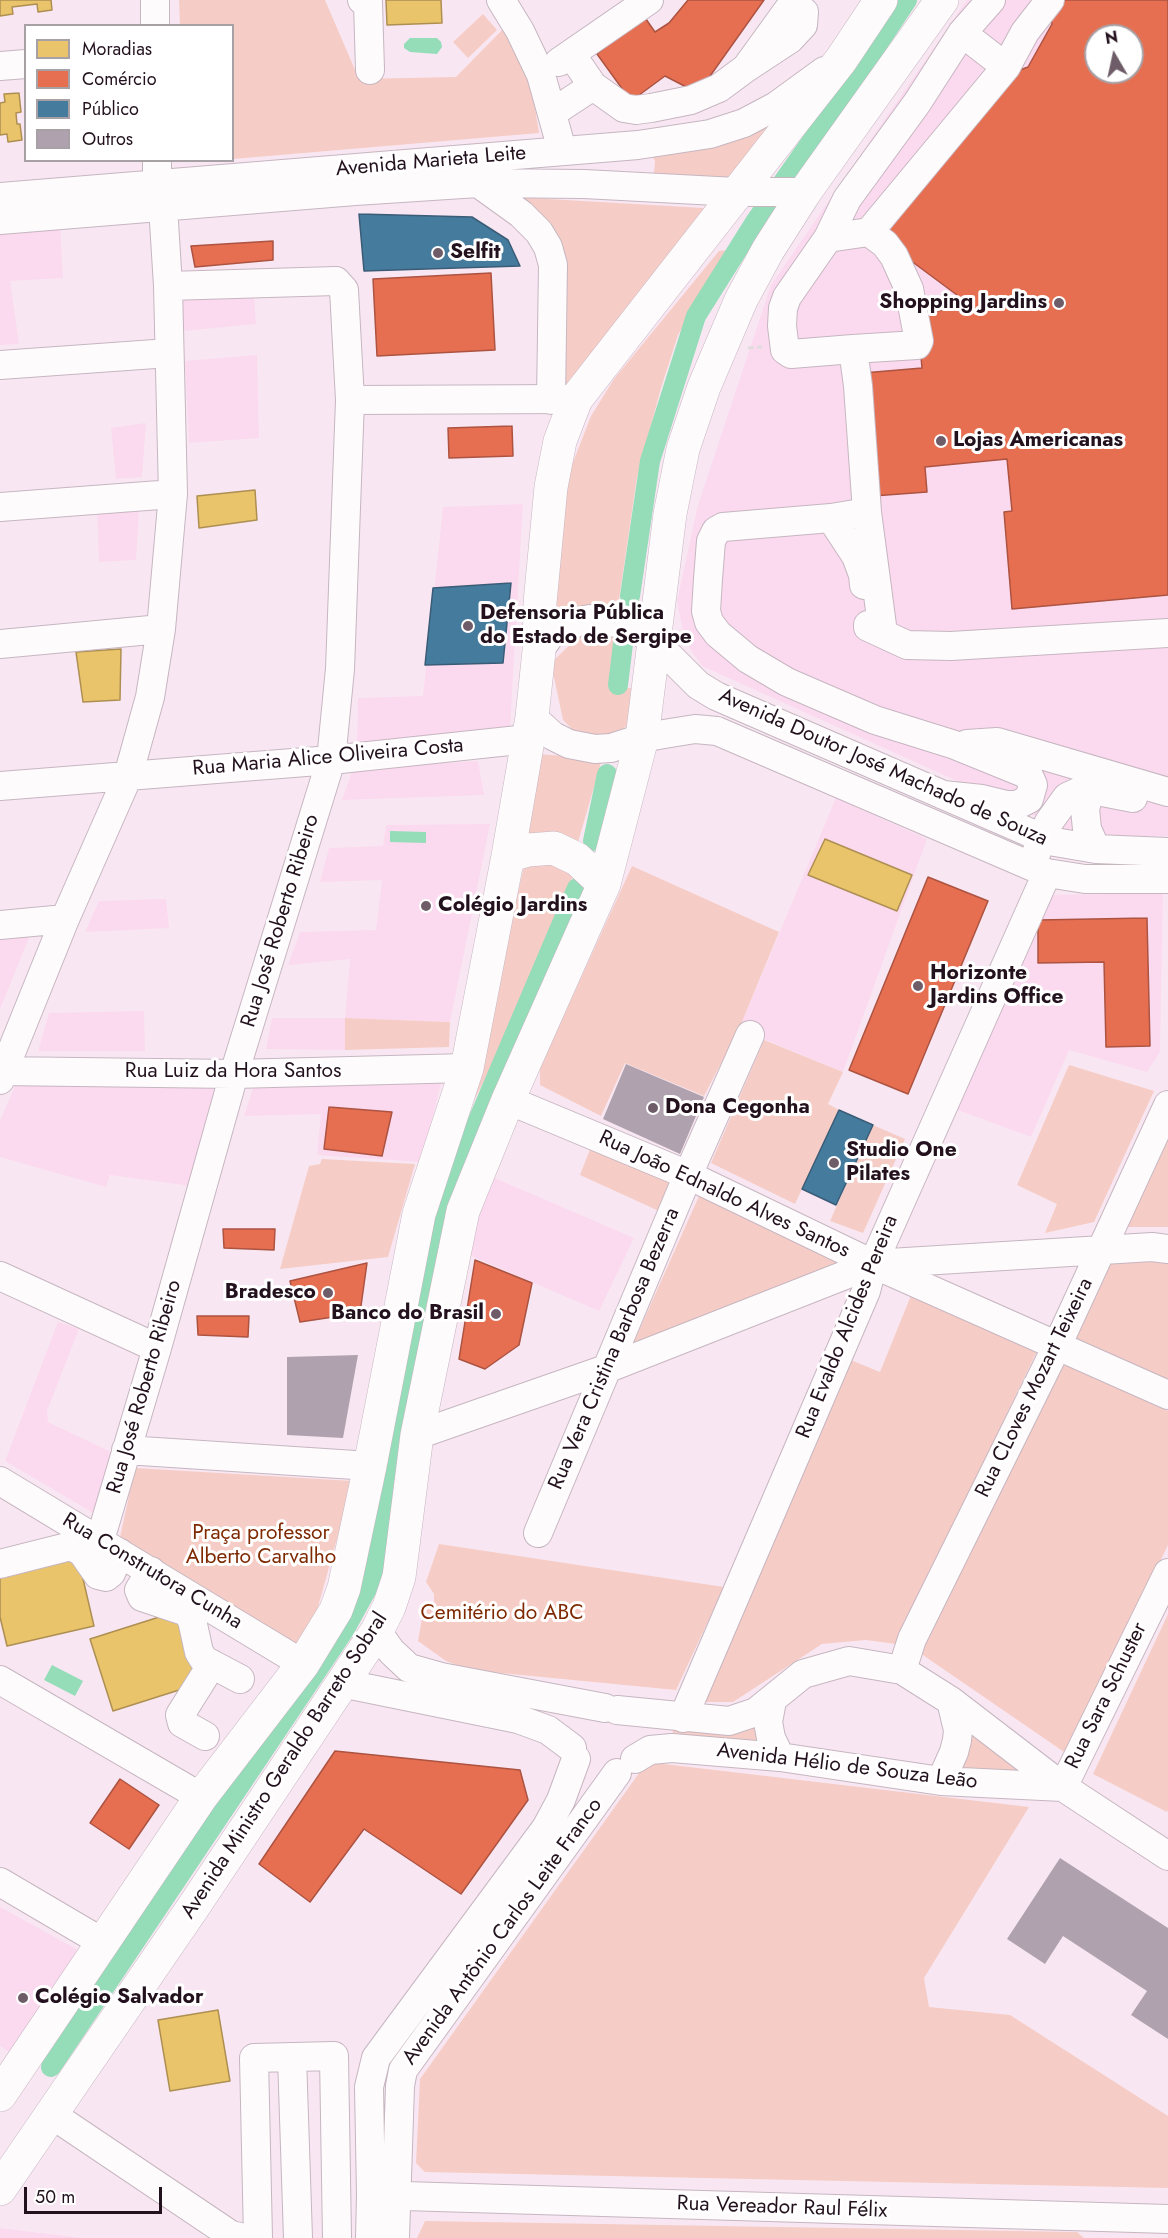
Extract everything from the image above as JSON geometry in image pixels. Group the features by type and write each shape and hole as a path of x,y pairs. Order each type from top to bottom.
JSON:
{"main road":[{"name":"Avenida Ministro Geraldo Barreto Sobral","path":"4,2083 201,1797 303,1664 336,1610 344,1588 370,1466 418,1214 466,1068 508,856 530,728 539,651 540,603 551,487 560,441 564,399 745,192 841,60 881,0"},
{"name":"Avenida Ministro Geraldo Barreto Sobral","path":"0,2188 194,1906 377,1631 389,1607 399,1577 417,1435 464,1211 508,1100 604,884 642,738 670,514 683,449 714,362 741,300 798,192 942,0"},
{"path":"508,856 536,849 554,848 577,859 604,884"}],"street":[{"path":"154,0 155,24"},
{"path":"362,0 368,3 370,70"},
{"path":"847,199 871,231 885,244 902,272 909,289 919,343 917,345 791,354 785,350 783,344 783,308 787,297 828,238 847,199 917,103 962,33 991,0"},
{"path":"917,103 1012,0"},
{"path":"1025,32 1032,0"},
{"path":"828,238 871,231 1006,67 1025,32 1050,0"},
{"path":"508,5 542,75 562,150"},
{"path":"633,5 565,58 593,86 624,108 636,110 691,100 719,88 746,68"},
{"path":"975,42 1006,67"},
{"name":"Avenida Marieta Leite","path":"0,197 638,145 710,134 744,123 776,106 841,60"},
{"path":"0,66 24,64"},
{"path":"552,113 593,86"},
{"path":"893,137 925,163"},
{"path":"638,145 645,155 647,164 639,188"},
{"path":"350,400 564,399 553,265 548,247 539,232 521,214 478,183"},
{"name":"Avenida Marieta Leite","path":"0,220 159,184 355,191 478,183 584,184 745,192 798,192"},
{"path":"1,1074 65,919 128,776 150,697 161,629 172,494 168,286 159,184"},
{"name":"Rua José Roberto Ribeiro","path":"0,1564 71,1546 82,1552 98,1575 106,1576 111,1573 110,1546 126,1450 234,1074 331,759 340,669 350,400 344,290 336,281 168,286"},
{"path":"853,350 867,512 883,633"},
{"path":"0,365 169,353"},
{"path":"0,507 172,494"},
{"path":"867,512 831,518 723,527 716,531 711,541 706,611 709,622 718,634 748,659 787,682 875,720 956,745 1024,773 1033,785 1033,792 1029,799 1017,805 944,795"},
{"path":"831,518 856,556 863,575 868,627 907,645 951,646 1168,633"},
{"path":"539,651 552,634 590,619 622,624 654,641"},
{"path":"0,644 161,629"},
{"name":"Avenida Doutor José Machado de Souza","path":"654,641 698,685 716,696 1041,838 1096,849 1168,852"},
{"path":"530,728 580,747 602,749 642,738"},
{"name":"Rua Maria Alice Oliveira Costa","path":"0,786 331,759 530,728"},
{"name":"Avenida Doutor José Machado de Souza","path":"642,738 695,729 717,731 1038,870 1085,879 1168,879"},
{"path":"956,745 997,742 1168,793"},
{"name":"Rua Evaldo Alcides Pereira","path":"683,1718 866,1291 873,1264 1038,870 1041,838 1049,822 1067,797 1080,791 1090,791"},
{"path":"1096,849 1087,829 1084,809 1090,791 1140,800 1158,800 1168,793"},
{"path":"0,925 65,919"},
{"name":"Rua Vera Cristina Barbosa Bezerra","path":"538,1533 688,1175 750,1035"},
{"name":"Rua Luiz da Hora Santos","path":"1,1074 234,1074 466,1068"},
{"name":"Rua João Ednaldo Alves Santos","path":"508,1100 688,1175 873,1264 1168,1395"},
{"name":"Rua CLoves Mozart Teixeira","path":"902,1670 912,1639 1057,1346 1168,1105"},
{"path":"417,1435 606,1369 873,1264 1152,1247 1168,1249"},
{"path":"0,1276 157,1348"},
{"path":"126,1450 370,1466"},
{"name":"Rua Construtora Cunha","path":"0,1481 303,1664"},
{"path":"151,1571 139,1590 142,1597 188,1612 201,1656 240,1679"},
{"name":"Rua Sara Schuster","path":"1063,1787 1168,1573"},
{"name":"Avenida Hélio de Souza Leão","path":"377,1631 396,1656 409,1668 441,1677 611,1709 683,1718 729,1721 756,1712 803,1674 849,1661 902,1670 951,1701 1063,1787 1168,1856"},
{"path":"205,1736 182,1723 180,1715 212,1664"},
{"path":"0,1680 201,1797"},
{"path":"341,1683 518,1719 548,1730 574,1753"},
{"path":"772,1701 768,1722 771,1738 780,1757"},
{"path":"941,1781 957,1740 958,1730 951,1701"},
{"path":"611,1709 627,1716 638,1736 638,1748 626,1766"},
{"name":"Avenida Antônio Carlos Leite Franco","path":"395,2238 384,2196 369,2087 376,2058 557,1810 574,1753 572,1736 576,1725 583,1716 593,1710 611,1709"},
{"name":"Avenida Hélio de Souza Leão","path":"626,1766 650,1750 672,1748 780,1757 941,1781 1063,1787"},
{"name":"Avenida Antônio Carlos Leite Franco","path":"574,1753 583,1768 594,1774 605,1776 626,1766"},
{"name":"Avenida Antônio Carlos Leite Franco","path":"370,2238 384,2196 404,2070 626,1766"},
{"path":"0,1882 102,1942"},
{"path":"258,2238 254,2058 334,2056 337,2238"},
{"path":"292,2057 298,2238"},
{"path":"51,2114 231,2235 244,2238"},
{"name":"Rua Vereador Raul Félix","path":"384,2196 1118,2228 1168,2219"}],"shaded area":[{"name":"Shopping Jardins","path":"967,0 1168,0 1168,836 1079,836 702,666 685,641 677,601 698,505 771,285"},
{"path":"410,38 437,38 442,47 437,54 410,52 404,48 404,44"},
{"path":"60,225 63,278 10,281 19,344 0,345 0,229"},
{"path":"254,294 256,324 183,331 183,298"},
{"path":"257,355 259,438 189,443 185,361"},
{"path":"146,423 142,477 116,479 111,428"},
{"path":"523,504 510,727 357,747 358,698 423,696 443,507"},
{"path":"139,509 136,560 99,562 97,512"},
{"path":"478,761 484,795 342,800 353,769"},
{"path":"836,798 927,839 843,1072 739,1029"},
{"name":"Colégio Jardins","path":"490,824 450,1022 346,1018 345,1050 266,1049 272,1018 345,1018 350,959 288,965 300,932 376,930 382,880 320,882 329,848 383,846 386,825"},
{"path":"390,831 426,832 426,843 390,842"},
{"path":"1163,893 1160,1052 1147,1072 1069,1050 1031,1137 955,1109 1053,895"},
{"path":"166,899 169,928 85,932 99,901"},
{"path":"31,933 0,1009 0,936"},
{"path":"144,1011 145,1051 38,1051 49,1013"},
{"path":"255,1082 441,1084 421,1162 317,1155 321,1114 244,1116"},
{"path":"218,1085 191,1186 110,1175 106,1187 0,1157 0,1121 15,1086"},
{"path":"490,1176 634,1238 599,1311 467,1254"},
{"path":"58,1322 79,1329 47,1411 48,1422 113,1453 95,1514 5,1461"},
{"path":"52,1665 83,1681 75,1696 44,1680"},
{"name":"Colégio Salvador","path":"0,1907 78,1950 11,2053 0,2046"},
{"path":"0,2228 81,2238 0,2238"}],"green space":[{"path":"179,0 325,0 359,79 456,77 504,28 531,83 539,133 234,159 234,24 180,24"},
{"path":"483,14 497,30 468,58 453,42"},
{"path":"786,113 737,182 649,181 654,173 655,161 647,149"},
{"path":"515,197 703,208 706,219 589,368 558,392 565,313"},
{"path":"728,250 678,335 661,388 637,477 617,613 554,628 557,568 570,470 591,416 614,379 719,251"},
{"path":"582,633 615,633 613,687 631,688 628,724 615,737 580,737 563,720 551,663"},
{"path":"539,754 602,759 575,853 524,839"},
{"path":"536,850 573,876 517,1016 464,1120 527,854"},
{"path":"632,866 779,932 739,1029 704,1096 625,1063 601,1116 540,1085 540,1068"},
{"path":"345,1018 450,1022 449,1047 345,1050"},
{"path":"764,1040 843,1072 828,1104 839,1110 795,1204 711,1163"},
{"path":"1069,1065 1154,1091 1094,1222 1045,1233 1057,1204 1017,1185"},
{"path":"873,1125 905,1139 863,1233 830,1221"},
{"path":"1168,1135 1168,1227 1127,1227"},
{"path":"591,1147 673,1180 659,1211 580,1175"},
{"path":"322,1159 415,1164 388,1257 280,1269 309,1166 320,1164"},
{"path":"699,1196 849,1258 633,1344"},
{"path":"1168,1258 1168,1384 1075,1339 1108,1264"},
{"path":"912,1293 1037,1351 896,1644 866,1640 822,1644 733,1702 703,1702 846,1358 880,1372"},
{"path":"1062,1361 1168,1411 1168,1545 1067,1754 917,1651"},
{"name":"Praça professor Alberto Carvalho","path":"135,1468 353,1481 316,1614 293,1649 119,1542"},
{"name":"Cemitério do ABC","path":"439,1544 724,1587 676,1690 470,1670 446,1661 418,1641 423,1613 434,1603 434,1594 426,1582"},
{"path":"1168,1614 1168,1810 1167,1812 1093,1774"},
{"path":"963,1717 1039,1785 954,1775"},
{"path":"762,1719 763,1744 673,1733 671,1724"},
{"path":"647,1762 1029,1807 924,1978 929,2007 1010,2015 1168,2116 1168,2188 425,2172 416,2163 420,2079"},
{"path":"425,2221 1077,2232 1084,2238 417,2238"}],"building: Moradias":[{"path":"0,0 51,0 52,10 38,12 37,4 12,7 13,14 0,16"},
{"path":"386,0 441,0 442,23 387,25"},
{"path":"19,93 21,112 16,113 22,140 8,142 7,134 0,135 0,103 5,102 4,94"},
{"path":"255,490 257,520 199,528 197,496"},
{"path":"121,649 120,700 83,702 76,652"},
{"path":"825,839 912,875 897,911 808,875"},
{"path":"77,1553 94,1626 7,1646 0,1617 0,1570"},
{"path":"175,1612 198,1684 113,1711 90,1639"},
{"path":"218,2010 230,2081 170,2091 158,2020"}],"building: Comércio":[{"path":"688,0 764,0 698,93 665,76 631,101 597,54 624,32 641,12 655,32 669,23"},
{"name":"Shopping Jardins","path":"1054,0 1168,0 1168,595 1012,609 1004,512 1012,511 1007,459 925,467 927,492 873,496 863,373 922,368 917,313 945,310 957,295 891,246 888,224 1004,76 1028,67 1052,24 1049,6"},
{"path":"273,241 273,260 195,267 191,246"},
{"path":"491,273 495,350 377,356 373,279"},
{"path":"512,426 513,456 449,458 448,428"},
{"name":"Horizonte Jardins Office","path":"928,877 988,901 908,1094 849,1070"},
{"path":"1147,918 1150,1046 1106,1047 1104,962 1038,963 1038,920"},
{"path":"329,1107 392,1112 382,1156 324,1149"},
{"path":"223,1229 275,1229 274,1250 224,1248"},
{"name":"Banco do Brasil","path":"475,1260 532,1283 519,1345 485,1369 459,1359"},
{"name":"Bradesco","path":"367,1263 360,1313 300,1322 290,1281"},
{"path":"197,1316 249,1316 248,1337 198,1335"},
{"path":"335,1751 520,1770 528,1800 461,1894 364,1829 310,1902 259,1864"},
{"path":"120,1779 159,1805 129,1849 90,1823"}],"building: Público":[{"name":"Selfit","path":"359,214 472,217 508,240 520,266 364,271"},
{"name":"Defensoria Pública do Estado de Sergipe","path":"511,583 503,663 425,665 433,588"},
{"name":"Studio One Pilates","path":"839,1110 873,1125 836,1205 802,1189"}],"building: Outros":[{"name":"Dona Cegonha","path":"626,1064 704,1097 680,1154 603,1119"},
{"path":"358,1355 343,1438 287,1435 287,1357"},
{"path":"1060,1858 1168,1928 1168,2039 1131,2015 1147,1991 1063,1936 1045,1964 1007,1939"}],"waterway":[{"path":"630,596 650,461 696,316 755,222 907,0"},
{"path":"618,685 623,644"},
{"path":"593,841 607,774"},
{"path":"51,2067 345,1629 373,1578 397,1460 421,1306 439,1212 577,888"}],"place":[{"name":"Selfit","path":"438,253"},
{"name":"Shopping Jardins","path":"1059,303"},
{"name":"Lojas Americanas","path":"941,441"},
{"name":"Defensoria Pública do Estado de Sergipe","path":"468,626"},
{"name":"Colégio Jardins","path":"426,906"},
{"name":"Horizonte Jardins Office","path":"918,986"},
{"name":"Dona Cegonha","path":"653,1108"},
{"name":"Studio One Pilates","path":"834,1163"},
{"name":"Bradesco","path":"328,1293"},
{"name":"Banco do Brasil","path":"496,1314"},
{"name":"Colégio Salvador","path":"23,1998"}]}
